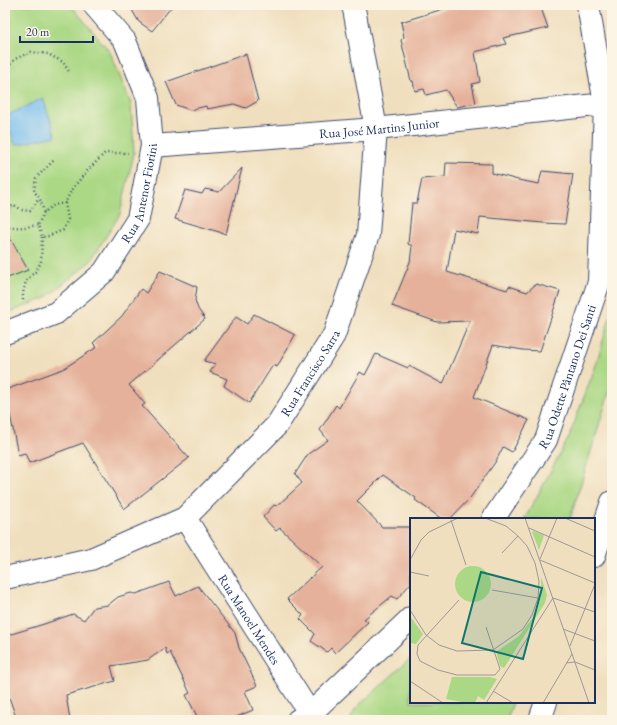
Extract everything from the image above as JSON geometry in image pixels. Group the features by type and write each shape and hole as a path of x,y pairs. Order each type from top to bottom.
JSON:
{"street":[{"name":"Rua Antenor Fiorini","path":"5,333 56,313 104,272 138,219 148,98 125,41 94,5"},
{"name":"Rua Francisco Sarra","path":"5,578 91,559 185,518 277,425 334,336 368,235 376,129 354,9 352,5"},
{"name":"Rua Odette Pântano Dei Santi","path":"494,518 546,440 600,282 605,104 588,5"},
{"name":"Rua José Martins Junior","path":"143,149 376,129 605,104"},
{"path":"595,553 612,502"},
{"name":"Rua Manoel Mendes","path":"185,518 307,718"},
{"path":"307,718 410,619"},
{"path":"540,720 546,703"}],"path":[{"path":"5,70 14,59 31,52 48,54 64,62 70,73"},
{"path":"42,237 49,236 63,230 68,219 65,204 72,189 88,170 106,153 143,149"},
{"path":"44,212 40,199 34,191 36,178 55,159"},
{"path":"5,211 14,205 22,210 30,210 40,199"},
{"path":"23,307 23,293 26,281 36,271 41,262 42,237 38,225 44,212 54,204 65,204"},
{"path":"5,225 21,228 38,225"}],"green space":[{"path":"5,5 69,5 74,9 110,52 131,104 134,153 120,214 90,262 46,298 5,314"},
{"path":"612,309 612,383 570,518 525,518 569,437 596,365"},
{"path":"410,659 410,703 513,703 507,720 350,720 356,708"}],"water":[{"path":"43,98 56,136 15,145 6,116"}],"building":[{"path":"129,5 173,5 152,31 139,22"},
{"path":"456,5 540,5 548,28 503,38 506,44 475,52 480,82 472,84 476,103 457,107 446,90 426,95 424,89 415,91 413,81 411,81 401,40 404,37 401,22"},
{"path":"246,54 258,101 246,108 234,104 207,109 206,106 190,110 176,105 166,82"},
{"path":"446,163 492,164 492,173 539,184 542,171 573,174 565,224 480,217 478,234 454,229 447,272 507,290 509,286 527,292 536,284 560,291 540,351 493,345 474,397 529,420 512,452 503,447 496,461 470,498 451,518 441,518 415,500 416,498 383,475 357,501 382,527 410,527 410,584 397,599 392,596 364,619 368,622 335,653 331,648 327,652 311,641 315,634 300,619 303,615 287,599 322,567 280,528 276,531 263,517 274,505 277,506 302,483 295,474 308,454 328,440 320,430 336,405 339,408 360,372 365,375 376,354 408,368 409,366 443,384 470,321 437,322 392,306 410,262 412,246 408,244 412,203 417,203 422,179 445,177"},
{"path":"242,168 226,234 175,219 185,190 202,194 205,189 219,192"},
{"path":"5,229 28,270 5,279"},
{"path":"160,271 197,287 195,300 198,309 205,319 129,385 145,404 142,406 189,458 124,509 83,443 29,463 25,453 18,455 10,414 5,415 5,390 63,369 97,347 93,343 122,316 141,289 146,293"},
{"path":"254,314 295,335 277,367 273,365 249,403 224,386 227,379 210,372 216,364 204,361 236,317 247,324"},
{"path":"169,582 176,596 198,586 235,633 239,648 257,686 245,691 253,710 229,720 199,720 186,695 190,693 170,652 167,654 165,648 148,660 111,666 115,681 66,695 70,720 17,720 5,686 5,636 73,614 84,620 94,607 108,605 118,597 131,593 136,594"}]}
